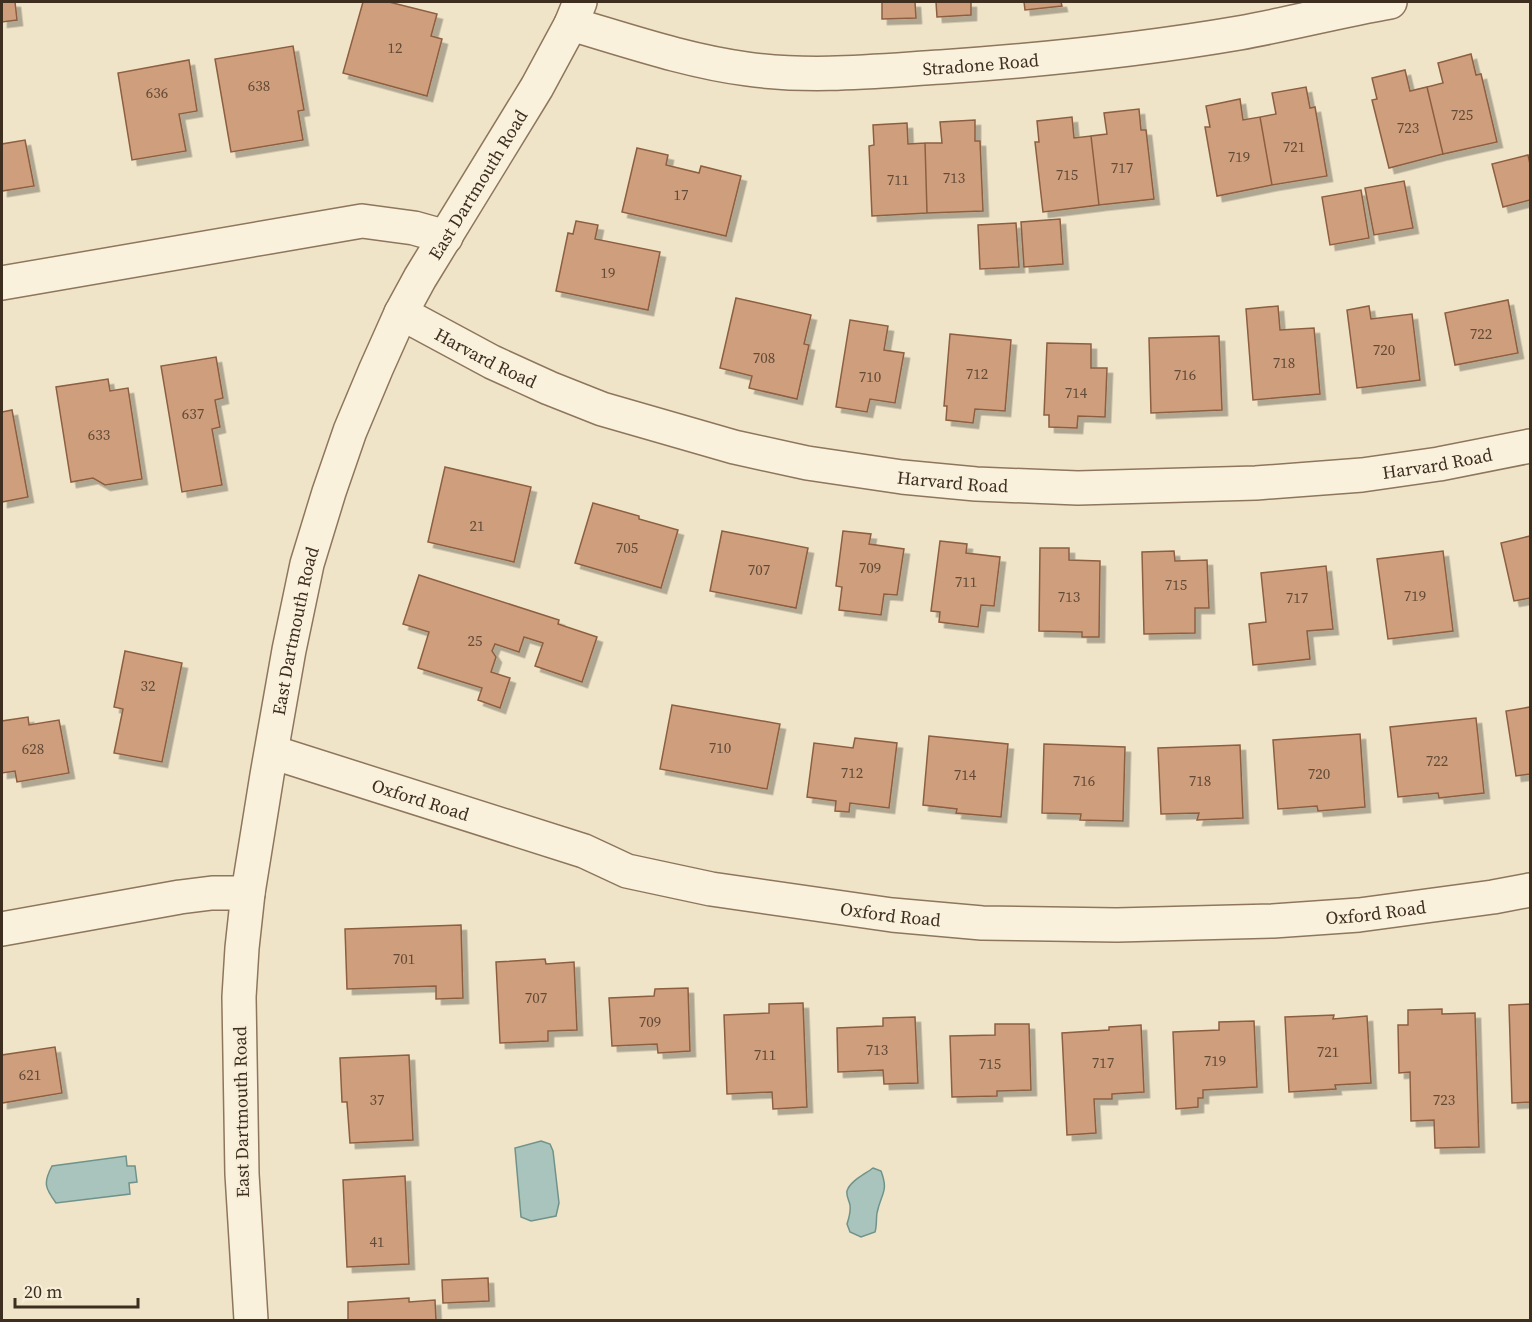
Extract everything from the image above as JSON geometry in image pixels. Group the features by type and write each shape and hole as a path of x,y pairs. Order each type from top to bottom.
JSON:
{"street":[{"name":"Stradone Road","path":"575,13 679,55 746,69 801,74 854,73 1031,60 1128,50 1240,33 1390,2"},
{"name":"East Dartmouth Road","path":"251,1320 243,1208 239,997 242,948 248,893 289,650 307,564 350,431 401,313 537,87 575,13"},
{"path":"2,283 362,221 414,228 446,237"},
{"name":"Harvard Road","path":"401,313 492,362 602,409 744,449 807,463 902,477 976,484 1078,488 1256,483 1362,475 1430,466 1530,446"},
{"name":"Oxford Road","path":"272,752 584,851 627,871 711,889 892,915 982,922 1085,925 1273,921 1359,915 1530,890"},
{"path":"2,929 180,897 212,893 248,893"}],"water":[{"path":"541,1141 550,1144 553,1151 559,1203 556,1216 531,1221 521,1217 515,1148"},
{"path":"126,1156 127,1166 135,1166 137,1182 129,1183 130,1194 56,1203 49,1193 46,1181 52,1166"},
{"path":"873,1168 881,1171 884,1188 877,1213 875,1232 861,1237 850,1232 847,1224 850,1208 847,1191 854,1181"}],"building":[{"path":"2,2 15,2 17,20 2,22"},
{"path":"363,2 389,2 437,14 431,36 442,39 427,96 343,73"},
{"path":"882,2 915,2 916,18 882,19"},
{"path":"936,2 971,2 971,15 937,17"},
{"path":"1024,2 1061,2 1062,6 1025,10"},
{"path":"293,46 304,110 298,111 303,140 231,152 215,59"},
{"path":"1471,54 1476,75 1481,74 1497,142 1443,154 1427,87 1443,83 1438,63"},
{"path":"189,60 197,111 179,114 186,151 132,160 118,73"},
{"path":"1405,70 1410,91 1427,87 1443,154 1389,168 1372,100 1377,99 1372,78"},
{"path":"1306,87 1310,108 1315,107 1327,176 1272,185 1260,117 1276,114 1272,93"},
{"path":"1240,99 1243,120 1260,117 1272,185 1217,196 1205,127 1210,127 1206,106"},
{"path":"1139,109 1141,130 1146,130 1154,199 1099,205 1091,136 1107,134 1104,113"},
{"path":"1072,117 1074,138 1091,136 1099,205 1043,212 1035,142 1039,142 1037,121"},
{"path":"975,120 975,141 980,141 983,211 927,213 925,143 942,143 940,122"},
{"path":"907,123 908,144 925,143 927,213 872,216 869,146 874,145 873,125"},
{"path":"25,140 34,186 2,191 2,144"},
{"path":"637,148 668,155 666,165 699,173 701,166 741,176 726,236 622,212"},
{"path":"1528,155 1530,200 1503,207 1492,164"},
{"path":"1404,181 1413,228 1374,235 1365,188"},
{"path":"1361,190 1369,238 1330,245 1322,197"},
{"path":"1060,219 1063,264 1024,267 1021,222"},
{"path":"576,221 598,225 595,239 660,252 648,310 556,291 568,233 573,234"},
{"path":"1016,223 1019,267 980,269 978,225"},
{"path":"736,298 811,315 804,344 809,345 797,399 749,388 752,376 720,368"},
{"path":"1508,300 1518,353 1455,365 1445,313"},
{"path":"1278,306 1280,330 1314,328 1320,394 1253,400 1246,309"},
{"path":"1369,306 1371,319 1412,314 1420,380 1357,388 1347,310"},
{"path":"850,320 888,326 884,350 904,353 895,403 870,399 867,412 836,407"},
{"path":"950,334 1011,340 1005,411 975,409 973,423 946,420 947,406 944,406"},
{"path":"1219,336 1222,410 1151,413 1149,338"},
{"path":"1047,343 1091,344 1091,368 1107,368 1105,417 1078,416 1077,428 1049,427 1049,415 1044,415"},
{"path":"216,357 223,398 215,400 220,427 212,429 222,485 182,492 161,366"},
{"path":"108,379 110,391 128,388 142,479 105,485 93,478 71,482 56,387"},
{"path":"12,410 28,497 2,502 2,412"},
{"path":"445,467 531,487 514,562 428,542"},
{"path":"593,503 678,530 661,588 575,563"},
{"path":"722,531 808,548 796,608 710,591"},
{"path":"843,531 871,534 869,544 904,549 897,595 884,594 881,615 839,610 842,587 836,586"},
{"path":"1530,536 1530,598 1514,601 1501,543"},
{"path":"940,541 967,544 966,553 1000,557 994,606 981,605 978,627 939,622 940,612 931,611"},
{"path":"1040,548 1069,548 1069,560 1100,561 1099,637 1082,637 1082,632 1039,631"},
{"path":"1174,551 1175,561 1207,560 1209,608 1195,608 1195,633 1144,634 1142,552"},
{"path":"1443,551 1453,631 1388,639 1377,559"},
{"path":"1326,566 1333,629 1307,631 1310,659 1253,665 1249,624 1266,622 1261,573"},
{"path":"419,575 559,620 558,624 597,637 582,682 535,666 543,643 524,637 519,652 495,644 492,651 496,657 491,672 510,678 500,708 478,700 482,688 418,668 429,632 403,624"},
{"path":"125,651 182,663 162,762 114,753 123,709 114,707"},
{"path":"672,705 780,724 767,789 660,769"},
{"path":"1530,707 1530,774 1516,776 1506,711"},
{"path":"28,717 29,725 59,720 69,773 17,782 15,771 2,773 2,721"},
{"path":"1476,718 1484,793 1439,798 1438,793 1398,797 1390,727"},
{"path":"1360,734 1365,807 1318,811 1317,806 1278,809 1273,740"},
{"path":"929,736 1008,744 1001,817 956,813 957,809 923,805"},
{"path":"855,738 897,743 889,808 850,803 849,812 835,811 836,801 807,797 814,743 853,748"},
{"path":"1044,744 1125,747 1123,821 1080,820 1081,814 1042,813"},
{"path":"1240,745 1243,818 1197,820 1199,813 1161,814 1158,748"},
{"path":"461,925 463,998 436,999 436,986 347,989 345,929"},
{"path":"545,959 546,964 574,962 577,1030 548,1031 548,1041 500,1043 496,962"},
{"path":"688,988 690,1051 658,1053 657,1044 612,1046 609,998 654,996 655,989"},
{"path":"803,1003 807,1107 773,1109 772,1092 727,1094 724,1015 769,1013 769,1004"},
{"path":"1530,1004 1530,1102 1512,1103 1509,1005"},
{"path":"1442,1009 1442,1014 1475,1013 1479,1147 1435,1148 1434,1120 1411,1121 1410,1072 1399,1073 1398,1025 1408,1025 1408,1010"},
{"path":"1334,1015 1333,1019 1367,1016 1371,1083 1335,1085 1336,1089 1289,1092 1285,1017"},
{"path":"915,1017 918,1083 884,1084 883,1070 838,1072 837,1028 883,1026 883,1018"},
{"path":"1254,1021 1257,1087 1203,1090 1203,1098 1198,1098 1198,1107 1176,1109 1173,1032 1219,1030 1219,1022"},
{"path":"995,1024 1029,1024 1031,1090 997,1091 997,1096 952,1097 950,1036 995,1035"},
{"path":"1141,1025 1144,1092 1112,1094 1112,1099 1094,1099 1096,1133 1067,1135 1062,1033"},
{"path":"55,1047 62,1093 2,1103 2,1055"},
{"path":"409,1055 413,1140 350,1143 347,1102 342,1102 340,1058"},
{"path":"405,1176 409,1264 347,1267 343,1180"},
{"path":"488,1278 489,1301 443,1303 442,1280"},
{"path":"409,1298 409,1302 435,1300 436,1320 348,1320 348,1302"}]}
